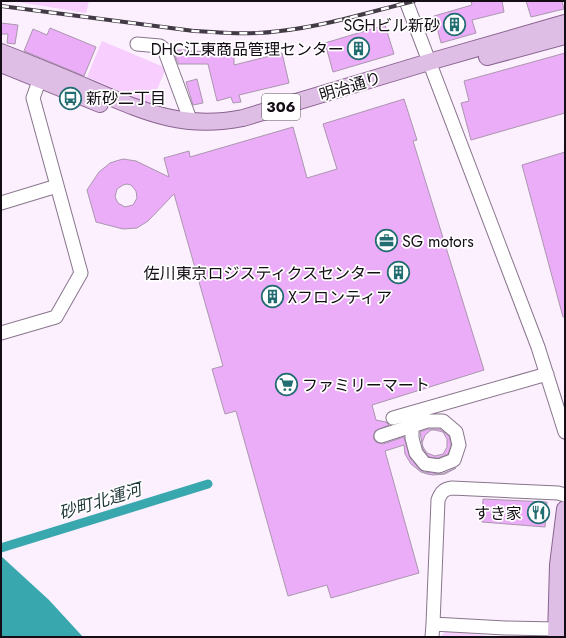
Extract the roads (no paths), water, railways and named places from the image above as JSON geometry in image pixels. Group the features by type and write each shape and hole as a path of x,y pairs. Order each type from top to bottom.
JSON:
{"main road":[{"name":"明治通り","path":"1,52 41,74 134,118 161,128 191,133 206,133 246,128 565,23"},
{"name":"明治通り","path":"1,64 41,74 145,112 163,117 191,122 219,122 243,118 431,67 565,36"},
{"path":"560,631 558,565 565,509"}],"street":[{"path":"406,1 538,347 565,432"},
{"path":"137,44 160,46 164,49 191,122"},
{"path":"1,333 56,317 81,273 33,98 41,74"},
{"path":"1,203 57,186"},
{"path":"393,418 547,374"},
{"path":"380,436 407,428 414,425 427,421 443,421 456,432 459,446 454,460 439,466 425,464 416,453 412,438 412,431 412,425 412,413"},
{"path":"432,637 438,500 442,492 446,489 452,488 558,493 565,495"},
{"path":"433,624 560,631"}],"water":[{"path":"1,556 49,600 83,637 1,637"}],"waterway":[{"name":"砂町北運河","path":"1,548 208,484"}],"railway":[{"path":"1,6 194,31 248,33 280,31 314,26 414,1"}],"place":[{"name":"SGHビル新砂","path":"455,25"},
{"name":"DHC江東商品管理センター","path":"359,49"},
{"name":"新砂二丁目","path":"71,98"},
{"name":"SG motors","path":"387,241"},
{"name":"佐川東京ロジスティクスセンター","path":"398,273"},
{"name":"Xフロンティア","path":"272,297"},
{"name":"ファミリーマート","path":"287,385"},
{"name":"すき家","path":"538,513"}]}
